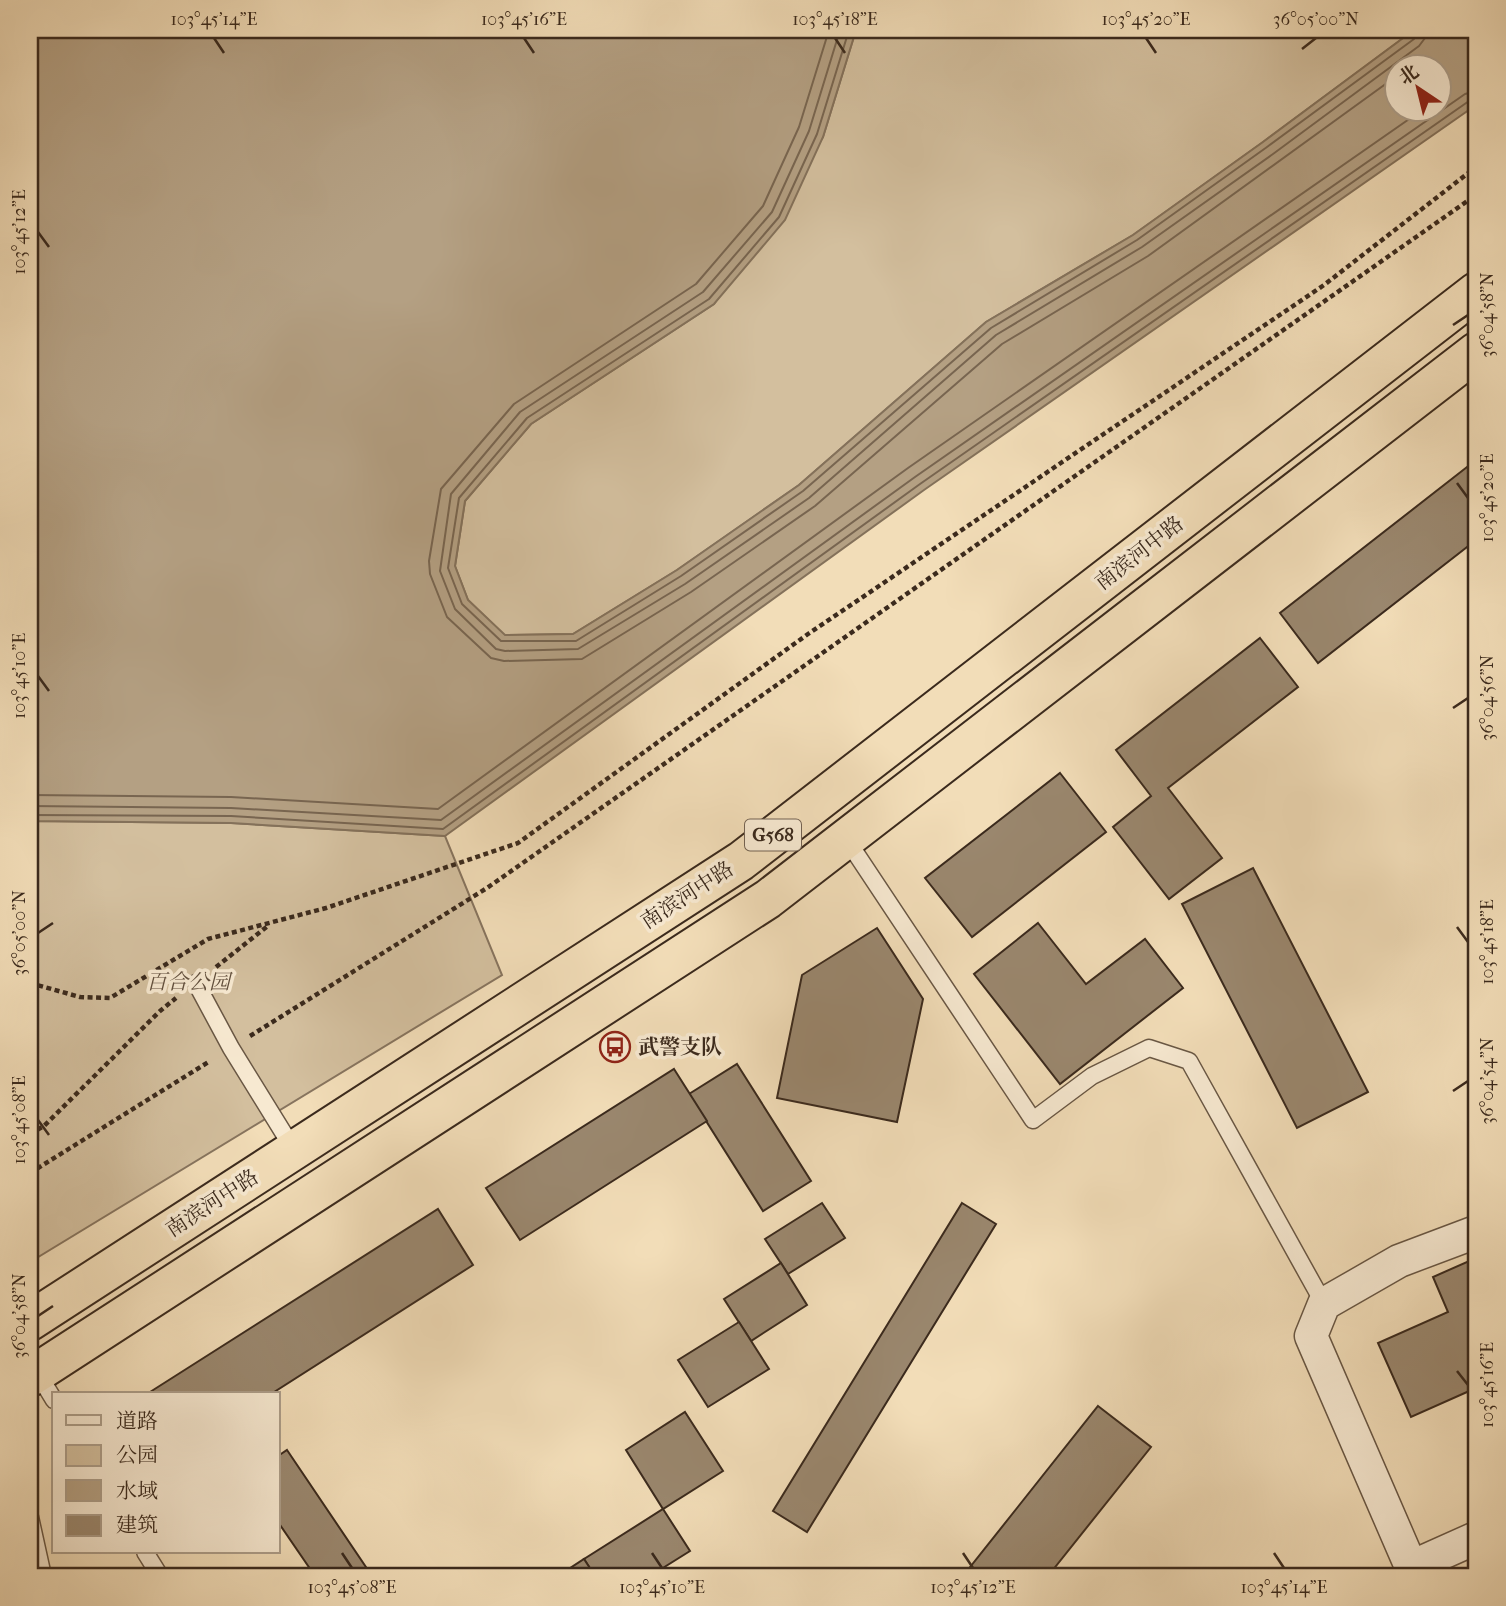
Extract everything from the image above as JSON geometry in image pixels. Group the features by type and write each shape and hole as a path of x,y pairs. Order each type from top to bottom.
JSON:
{"highway":[{"name":"南滨河中路","path":"30,1321 741,861 1476,292"},
{"name":"G568","path":"40,1383 768,899 1476,352"}],"street":[{"path":"1476,1233 1399,1261 1324,1304 1311,1336 1413,1572 1476,1538"}],"lane":[{"path":"847,840 1033,1120 1092,1076 1149,1048 1189,1060 1324,1304"},
{"path":"196,983 231,1048 294,1150"},
{"path":"30,1517 43,1576"},
{"path":"146,1554 160,1576"}],"path":[{"path":"30,983 80,997 110,998 208,939 326,908 518,843 808,634 1324,285 1476,167"},
{"path":"30,1173 488,888 1476,195"},
{"path":"30,1134 44,1126 160,1011 273,922"}],"green space":[{"path":"856,30 1414,30 1133,235 986,322 799,485 677,570 573,634 504,635 468,600 455,566 465,501 531,424 714,304 823,137"},
{"name":"百合公园","path":"30,821 231,823 445,836 502,975 30,1262"}],"water":[{"path":"30,30 856,30 823,137 785,220 714,304 531,424 465,501 455,566 468,600 505,635 573,634 677,570 799,485 986,322 1133,235 1384,52 1384,122 1452,122 924,490 445,836 231,823 30,821"},
{"path":"1414,30 1476,30 1476,105 1454,120 1454,52 1384,52"}],"building":[{"path":"1476,460 1476,540 1318,663 1280,613"},
{"path":"1260,638 1298,687 1168,788 1222,858 1169,899 1113,827 1151,796 1116,750"},
{"path":"1060,773 1106,832 972,937 925,878"},
{"path":"1253,868 1368,1092 1297,1128 1182,904"},
{"path":"1038,923 1086,984 1145,939 1183,988 1060,1084 974,974"},
{"path":"877,928 923,999 897,1122 777,1098 802,975"},
{"path":"737,1064 811,1181 763,1211 689,1094"},
{"path":"674,1069 707,1121 520,1240 486,1188"},
{"path":"822,1203 845,1238 788,1274 765,1239"},
{"path":"962,1203 996,1224 807,1532 773,1511"},
{"path":"438,1209 473,1265 274,1392 150,1392"},
{"path":"1476,1258 1476,1388 1411,1417 1378,1343 1448,1312 1433,1277"},
{"path":"781,1263 807,1305 751,1341 724,1299"},
{"path":"739,1322 769,1369 708,1407 678,1360"},
{"path":"1098,1406 1151,1447 1048,1576 963,1576"},
{"path":"685,1412 723,1471 663,1509 626,1450"},
{"path":"287,1450 372,1576 315,1576 280,1525 280,1455"},
{"path":"663,1509 690,1551 650,1576 595,1576 584,1559"},
{"path":"584,1559 595,1576 558,1576"}],"place":[{"name":"武警支队","path":"615,1047"}]}
